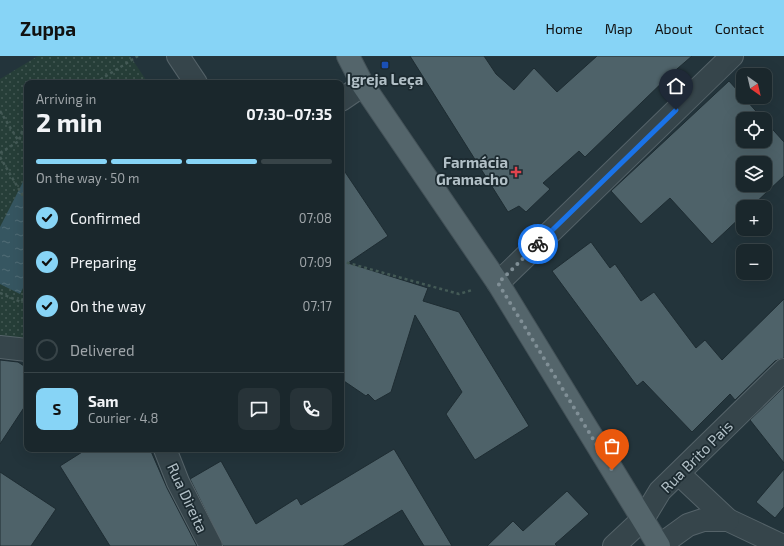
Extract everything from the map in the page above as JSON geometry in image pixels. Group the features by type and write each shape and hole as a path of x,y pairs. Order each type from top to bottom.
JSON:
{"main road":[{"path":"336,56 363,85"},
{"path":"348,56 363,85 498,283 659,546"}],"street":[{"path":"178,56 194,80"},
{"path":"498,283 732,56"},
{"path":"344,98 363,85"},
{"path":"0,347 24,350"},
{"name":"Rua Brito Pais","path":"614,546 643,519 660,491 784,370"},
{"name":"Rua Direita","path":"166,452 178,482 210,546"},
{"path":"679,474 728,520 783,546"},
{"path":"659,546 688,525 703,520 728,520"}],"path":[{"path":"100,80 138,56"},
{"path":"0,111 19,141"},
{"path":"0,153 19,141 23,128"},
{"path":"0,157 24,198"},
{"path":"344,262 458,294 498,283"},
{"path":"0,293 21,302 24,296"}],"green space":[{"path":"38,56 130,56 146,80 24,80 24,344 0,342 0,79"}],"water":[{"path":"24,180 24,286 20,294 0,284 0,227"}],"building":[{"path":"410,56 484,56 496,74 514,90 534,68 557,92 597,56 692,56 670,75 585,157 579,151 543,183 550,189 526,212 519,206 508,212"},
{"path":"729,81 736,89 736,104 750,104 757,112 736,112 736,148 772,148 772,129 784,142 784,176 772,187 772,156 736,156 736,192 767,192 758,200 736,200 736,222 712,244 670,198 641,224 611,191"},
{"path":"344,170 388,236 348,263 428,288 423,301 459,312 529,426 475,460 446,414 462,392 415,315 391,392 375,401 368,394 366,396 344,381"},
{"path":"591,242 610,268 615,264 641,301 654,292 696,348 705,340 722,360 784,299 784,358 775,361 735,400 730,394 692,432 643,381 637,386 552,271"},
{"path":"0,360 18,362 24,366 24,408 0,444"},
{"path":"784,387 784,463 750,420"},
{"path":"394,449 452,546 424,546 402,510 343,546 223,546 190,479 221,461 256,524 297,498 301,505"},
{"path":"82,452 151,452 167,488 197,546 110,546 60,466"},
{"path":"784,469 784,507 775,518 756,502"},
{"path":"0,472 56,509 31,546 0,546"},
{"path":"567,491 589,514 555,544 557,546 487,546 513,521 523,531"}],"way so far":[{"path":"538,244 498,283 612,470"}],"place":[{"name":"Igreja Leça","path":"385,65"},
{"name":"Farmácia Gramacho","path":"516,172"}],"route":[{"path":"538,244 676,110"}]}
